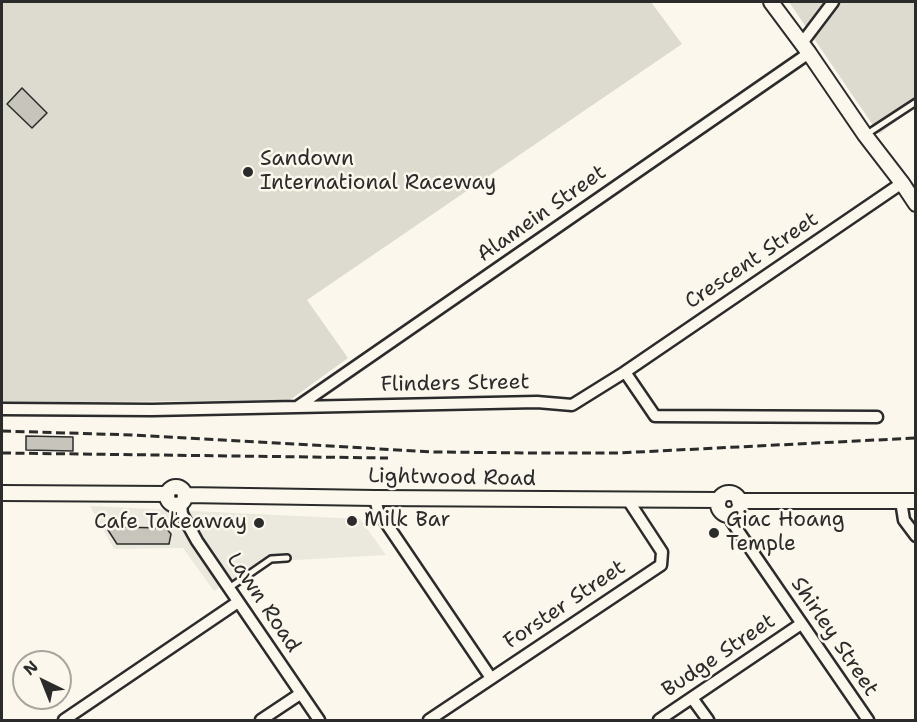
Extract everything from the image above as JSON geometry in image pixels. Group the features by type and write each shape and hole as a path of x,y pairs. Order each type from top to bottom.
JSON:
{"main road":[{"path":"771,2 915,204"},
{"path":"2,493 167,494 172,505 183,500"},
{"path":"727,494 734,495 739,501 738,511 732,515 725,515 718,507 719,500 727,494"},
{"name":"Lightwood Road","path":"183,500 375,498 719,500"},
{"path":"739,501 915,501"}],"street":[{"name":"Alamein Street","path":"297,407 806,48 833,2"},
{"name":"Crescent Street","path":"625,372 902,183"},
{"name":"Flinders Street","path":"2,410 152,410 537,402 572,405 625,372"},
{"path":"625,372 656,416 877,417"},
{"path":"375,498 378,511 491,678"},
{"name":"Lawn Road","path":"183,500 182,514 197,541 319,720"},
{"name":"Forster Street","path":"429,720 661,565 662,552 628,500"},
{"path":"901,501 904,520 915,536"},
{"name":"Shirley Street","path":"729,515 868,720"},
{"path":"64,720 238,602"},
{"name":"Budge Street","path":"659,720 801,624"},
{"path":"261,720 300,694"},
{"path":"692,698 708,720"}],"lane":[{"path":"866,135 915,102"},
{"path":"229,588 271,559 287,558"}],"shaded area":[{"name":"Sandown International Raceway","path":"2,2 651,2 682,44 307,300 348,358 290,400 2,403"},
{"path":"789,2 915,2 915,107 879,134"},
{"path":"90,506 360,519 386,555 259,562 214,591 183,548 114,549"}],"building":[{"path":"22,88 47,113 32,128 7,104"},
{"path":"26,436 73,437 73,451 26,450"},
{"path":"113,527 166,528 171,534 169,544 117,544 108,530"}],"railway":[{"path":"2,431 133,435 435,452 536,453 618,453 916,438"},
{"path":"2,453 388,458"}],"place":[{"name":"Sandown International Raceway","path":"248,172"},
{"name":"Milk Bar","path":"352,521"},
{"name":"Cafe Takeaway","path":"259,523"},
{"name":"Giac Hoang Temple","path":"714,533"}]}
